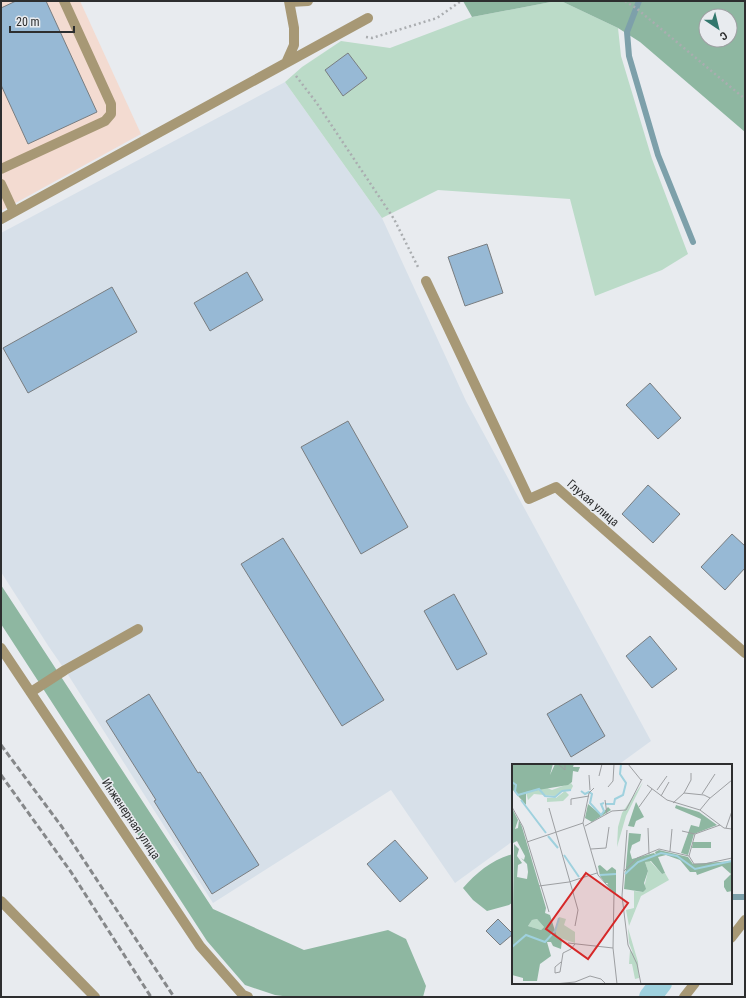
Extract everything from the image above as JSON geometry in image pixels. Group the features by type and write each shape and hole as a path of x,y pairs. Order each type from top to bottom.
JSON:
{"street":[{"path":"1,169 105,121 111,114 111,104 64,1"},
{"path":"286,62 294,45 294,28 290,2 308,1"},
{"path":"1,219 368,18"},
{"path":"1,184 14,212"},
{"name":"Глухая улица","path":"426,281 529,499 556,487 745,653"},
{"path":"31,692 138,629"},
{"name":"Инженерная улица","path":"1,648 200,946 242,995 248,997"},
{"path":"1,901 95,997"},
{"path":"732,937 745,920"},
{"path":"684,997 694,984"}],"path":[{"path":"365,37 372,38 437,18 461,1"},
{"path":"625,1 636,8 745,99"},
{"path":"286,62 316,102 394,219 426,281"}],"shaded area":[{"path":"1,1 80,1 141,134 1,211"},
{"path":"285,82 382,218 466,401 651,741 619,764 512,764 512,842 455,883 391,790 213,903 1,572 1,233"}],"green space":[{"path":"463,1 556,1 472,17"},
{"path":"561,1 618,28 621,56 652,159 688,254 662,270 595,296 570,199 438,190 382,218 285,82 302,67 341,41 390,48 472,17"},
{"path":"561,1 745,1 745,132 640,42 618,28"},
{"path":"1,585 213,909 304,950 388,930 406,939 426,986 423,997 290,997 275,995 245,985 207,941 1,624"},
{"path":"512,854 512,903 487,911 473,900 463,888 485,867"}],"building":[{"path":"16,1 46,1 97,112 28,144 1,85 1,8"},
{"path":"348,53 367,78 343,96 325,70"},
{"path":"487,244 503,293 465,306 448,257"},
{"path":"247,272 263,300 210,331 194,303"},
{"path":"112,287 137,332 28,393 3,348"},
{"path":"650,383 681,418 658,439 626,405"},
{"path":"348,421 408,527 361,554 301,447"},
{"path":"648,485 680,514 653,543 622,514"},
{"path":"732,534 745,546 745,568 725,590 701,567"},
{"path":"283,538 384,700 342,726 241,564"},
{"path":"454,594 487,654 457,670 424,611"},
{"path":"650,636 677,669 652,688 626,656"},
{"path":"149,694 198,773 200,772 259,865 212,894 154,801 156,800 106,721"},
{"path":"581,694 605,736 571,757 547,714"},
{"path":"395,840 428,878 400,902 367,864"},
{"path":"498,919 512,933 512,935 500,945 486,931"}],"waterway":[{"path":"639,1 627,32 629,56 658,155 693,242"},
{"path":"732,897 745,897"},
{"path":"650,997 660,984"}],"railway":[{"path":"1,745 62,827 174,997"},
{"path":"1,775 71,872 151,997"}]}
